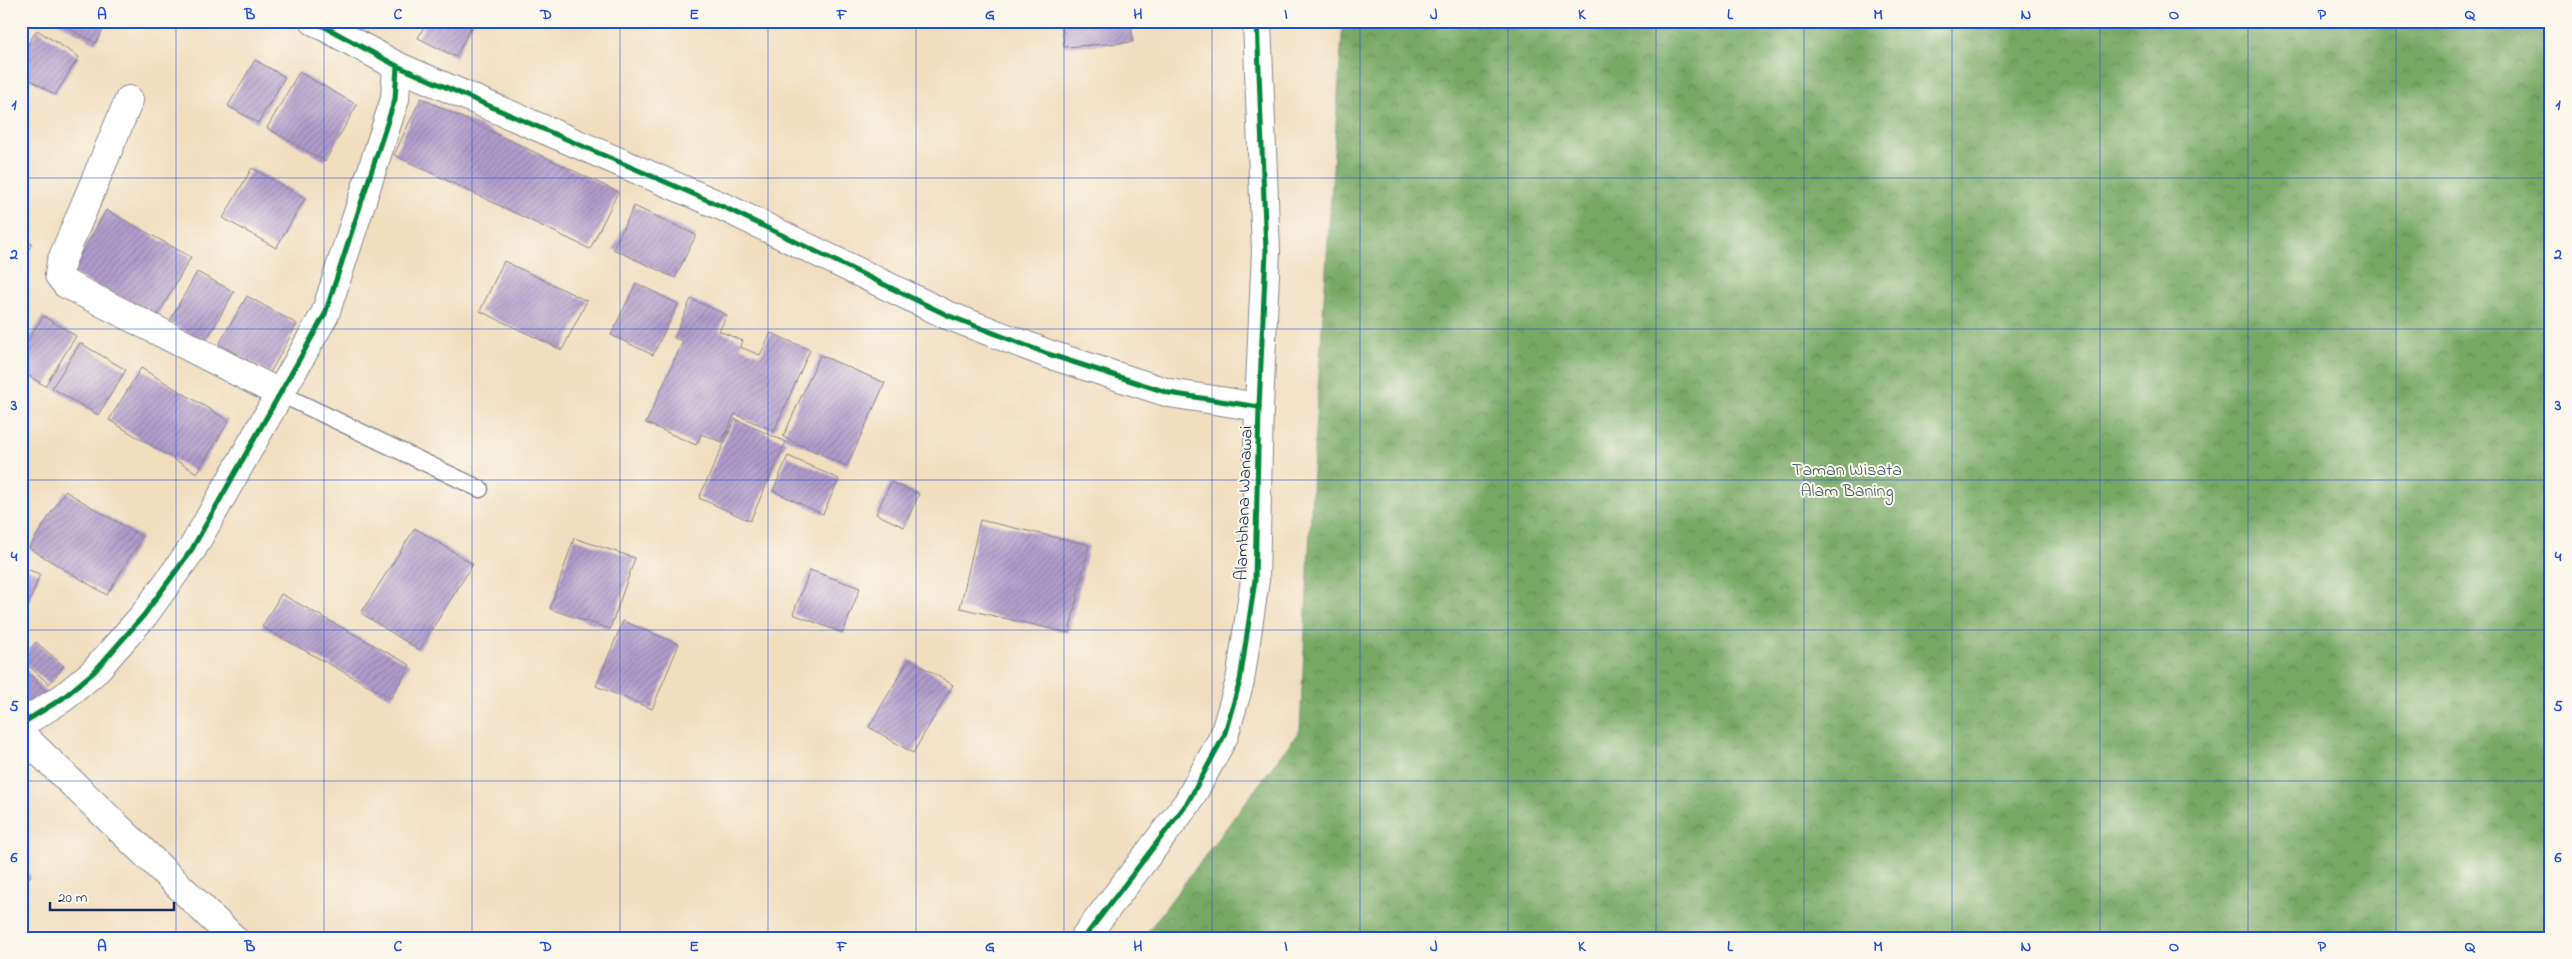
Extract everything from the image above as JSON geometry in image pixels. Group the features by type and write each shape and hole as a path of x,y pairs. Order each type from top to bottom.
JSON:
{"street":[{"path":"314,21 397,66 728,209 946,315 1048,354 1169,394 1259,407"},
{"name":"Alambhana Wanawai","path":"1084,938 1188,802 1224,736 1240,681 1255,580 1259,407 1266,251 1257,21"},
{"path":"21,724 63,698 94,672 144,615 192,549 281,394 325,314 395,99 397,66"},
{"path":"130,100 60,262 59,275 66,284 281,394"},
{"path":"21,734 233,938"}],"lane":[{"path":"281,394 480,489"}],"green space":[{"name":"Taman Wisata Alam Baning","path":"1343,21 2551,21 2551,938 1143,938 1300,730 1315,433"}],"building":[{"path":"55,21 107,21 96,43"},
{"path":"427,21 474,21 456,57 418,38"},
{"path":"1062,21 1131,21 1133,42 1064,47"},
{"path":"37,30 79,57 55,95 21,74 21,55"},
{"path":"255,60 285,77 258,123 228,106"},
{"path":"299,72 357,105 325,161 267,128"},
{"path":"421,98 618,192 590,249 394,155"},
{"path":"252,168 305,198 276,248 223,218"},
{"path":"21,172 31,178 21,193"},
{"path":"634,206 696,235 675,278 613,249"},
{"path":"106,210 191,257 155,320 71,272"},
{"path":"21,237 32,244 21,261"},
{"path":"504,261 587,301 562,350 480,311"},
{"path":"197,272 234,292 205,342 169,322"},
{"path":"636,283 678,304 653,355 611,335"},
{"path":"247,296 297,324 270,373 219,344"},
{"path":"691,299 727,315 719,331 743,341 740,347 760,355 771,333 810,350 774,431 735,414 722,442 701,434 696,445 646,423 683,341 674,338"},
{"path":"43,316 76,336 45,386 21,371 21,351"},
{"path":"80,343 126,370 98,415 52,388"},
{"path":"820,355 885,383 847,466 783,437"},
{"path":"141,368 229,421 197,473 109,420"},
{"path":"735,419 786,442 750,521 699,498"},
{"path":"788,456 839,479 823,514 773,491"},
{"path":"891,482 919,494 904,527 876,514"},
{"path":"65,491 142,537 107,595 29,548"},
{"path":"980,520 1089,545 1069,633 960,608"},
{"path":"415,528 473,564 419,650 361,613"},
{"path":"574,538 635,558 610,629 550,609"},
{"path":"21,567 40,574 27,608 21,606"},
{"path":"810,570 860,588 843,633 793,614"},
{"path":"281,594 410,665 391,698 262,627"},
{"path":"623,621 679,644 652,709 596,686"},
{"path":"36,642 64,666 49,684 21,659"},
{"path":"909,659 953,685 913,753 869,727"},
{"path":"21,664 48,694 21,717"},
{"path":"21,866 31,876 21,885"}],"cycle path":[{"path":"314,21 397,66 728,209 947,315 1048,354 1169,393 1259,407"},
{"path":"1084,938 1188,802 1224,736 1240,681 1255,580 1259,407 1266,251 1257,21"},
{"path":"21,724 63,698 94,672 144,615 192,549 325,314 395,99 397,66"}]}
